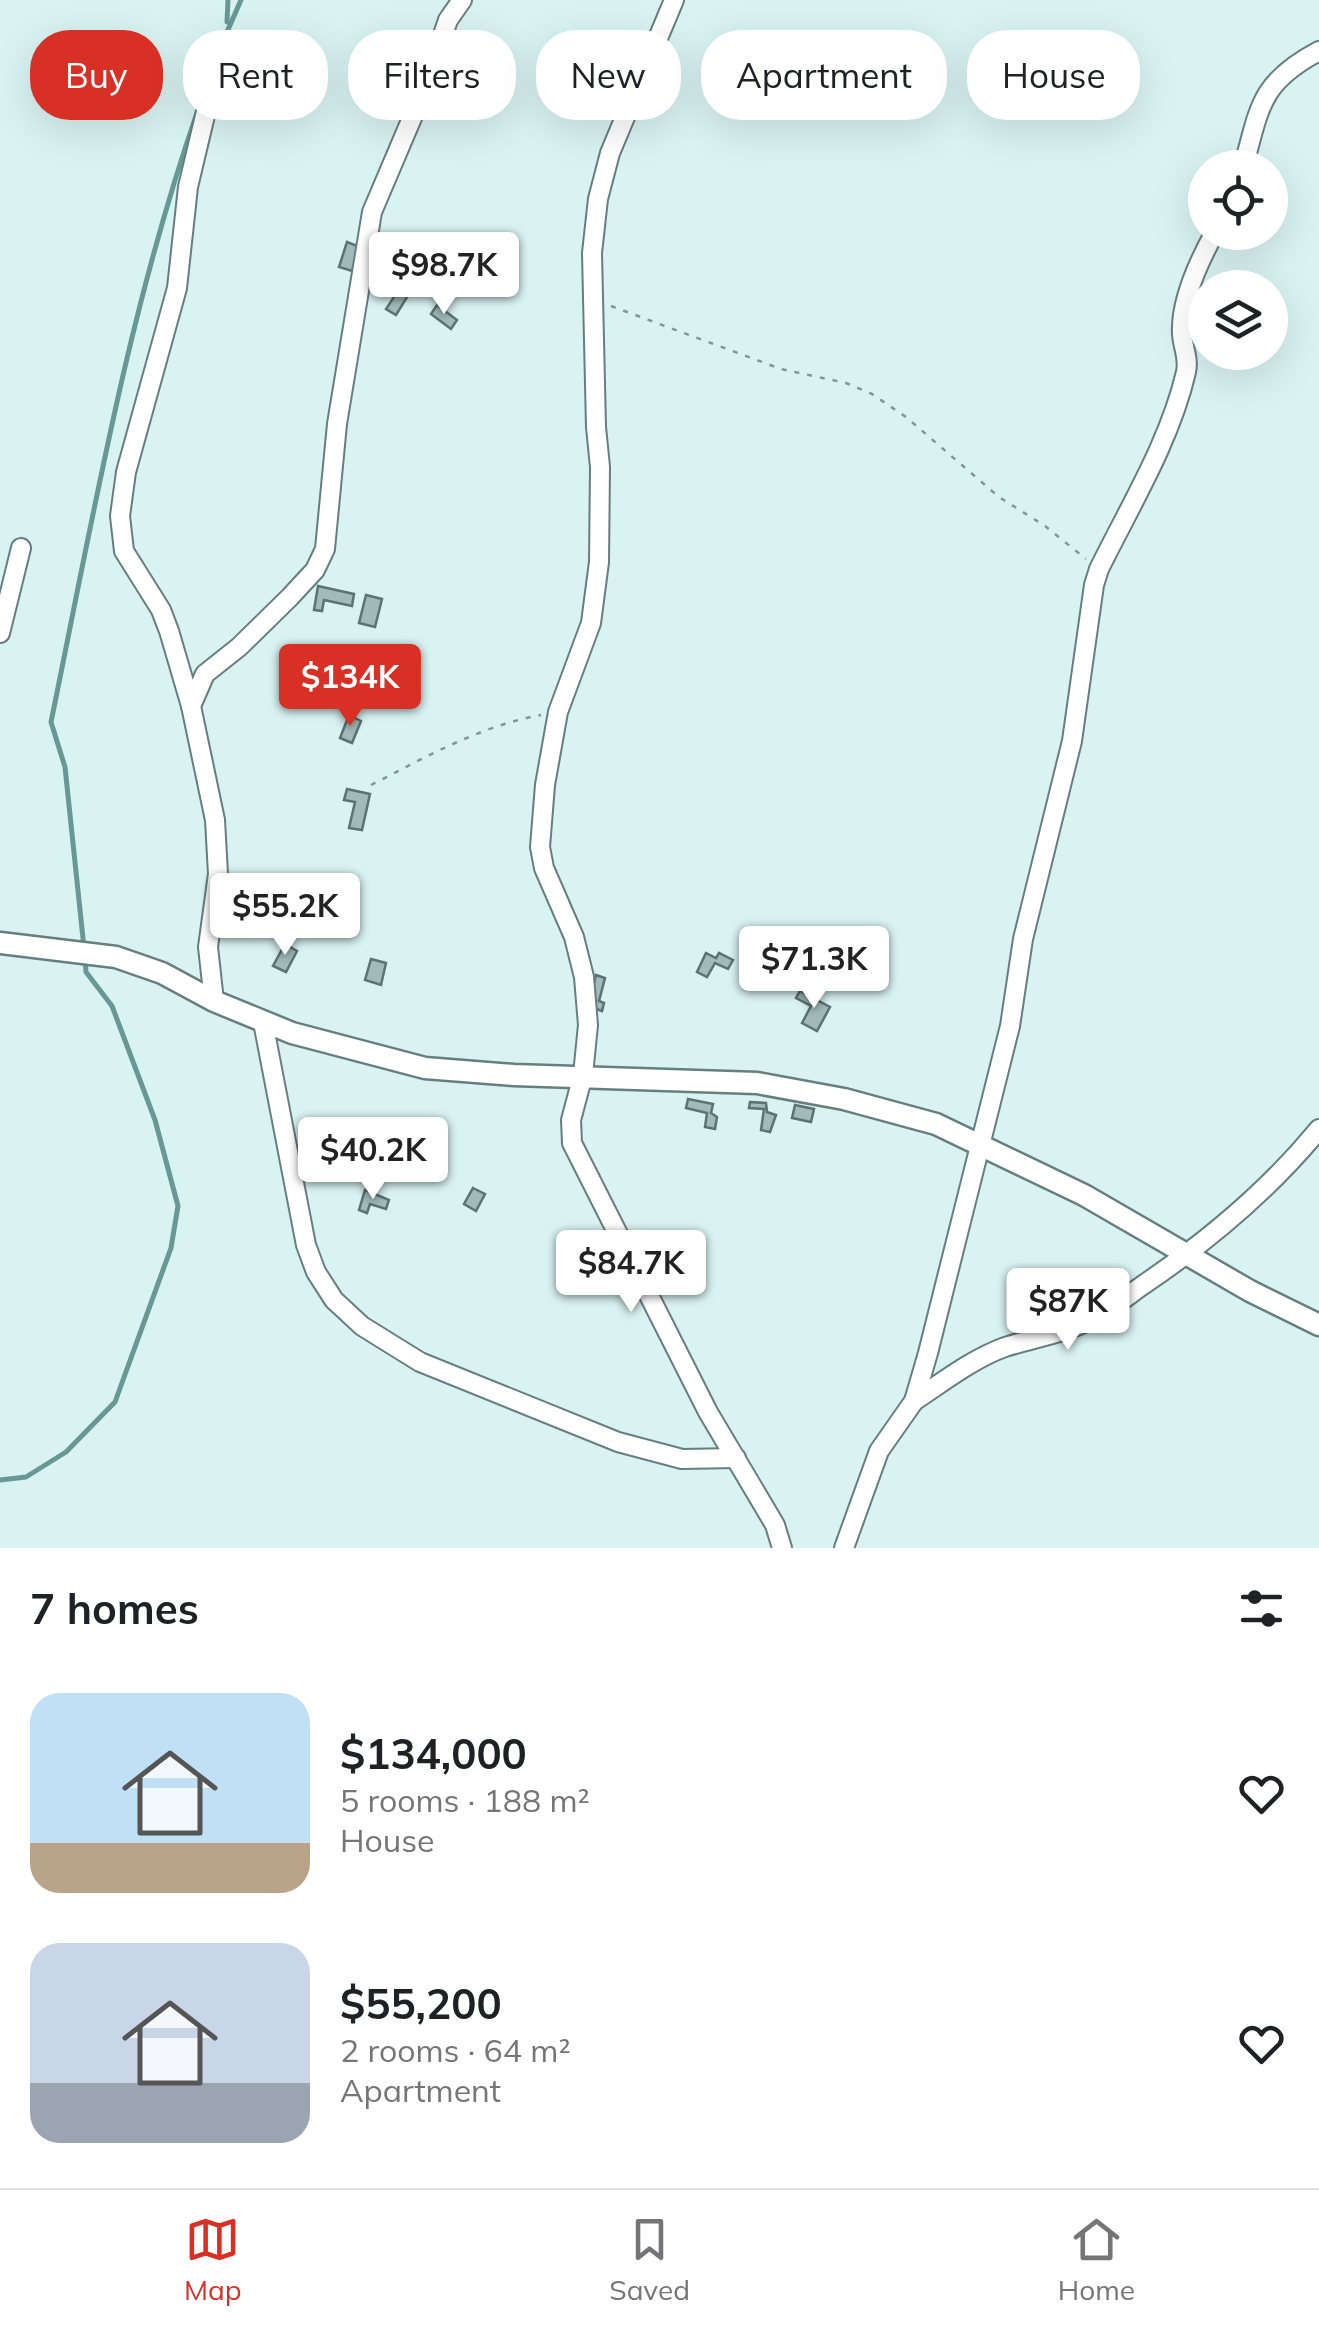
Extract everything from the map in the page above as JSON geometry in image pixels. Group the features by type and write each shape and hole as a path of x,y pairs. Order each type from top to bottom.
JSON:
{"street":[{"path":"191,706 205,674 252,636 290,597 315,570 325,548 337,424 372,212 426,85 448,20 462,0"},
{"path":"674,0 610,154 598,198 592,299 600,467 599,562 591,623 558,712 545,785 540,847 544,868 581,959 588,1025 583,1075 570,1120 572,1142 668,1334 775,1525 782,1548"},
{"path":"1249,150 1267,92 1288,70 1319,51"},
{"path":"204,120 188,187 177,288 126,472 120,516 124,551 160,610 191,706 216,820 218,874 208,946 214,1001"},
{"path":"914,1401 1010,1026 1018,962 1072,741 1099,569 1160,444 1181,387 1188,358 1182,333 1184,312 1206,250"},
{"path":"0,633 21,548"},
{"path":"0,943 116,957 292,1033 425,1068 514,1075 758,1082 918,1119 978,1142 1084,1195 1319,1326"},
{"path":"263,1022 306,1246 316,1272 334,1300 362,1326 420,1362 618,1442 682,1459 736,1458"},
{"path":"844,1548 879,1450 914,1401 962,1368 1002,1348 1091,1320 1188,1254 1246,1205 1319,1130"}],"path":[{"path":"592,299 781,368 846,383 872,394 906,417 998,497 1045,526 1099,569"},
{"path":"371,785 464,738 495,726 558,712"}],"building":[{"path":"347,242 360,247 352,271 339,267"},
{"path":"403,283 412,289 396,315 386,309"},
{"path":"437,305 457,320 451,329 431,314"},
{"path":"318,586 354,594 352,606 324,600 322,611 314,610"},
{"path":"366,595 382,599 375,627 359,623"},
{"path":"349,715 361,721 352,743 340,738"},
{"path":"347,789 370,794 362,830 349,828 355,802 344,800"},
{"path":"285,944 297,951 286,972 273,966"},
{"path":"706,953 716,958 719,953 733,960 728,969 715,963 707,977 697,972"},
{"path":"371,959 386,963 381,985 365,980"},
{"path":"596,975 605,978 599,1001 604,1003 602,1011 588,1006"},
{"path":"800,991 830,1007 817,1031 802,1023 811,1006 796,998"},
{"path":"688,1099 713,1104 715,1129 705,1127 707,1113 686,1108"},
{"path":"750,1102 766,1103 767,1112 776,1115 770,1132 761,1130 764,1109 749,1108"},
{"path":"795,1105 814,1109 811,1122 792,1118"},
{"path":"473,1188 485,1194 476,1211 464,1204"},
{"path":"365,1190 389,1200 386,1209 370,1204 367,1213 359,1210"}],"waterway":[{"path":"227,22 228,0"},
{"path":"228,30 241,0"},
{"path":"84,948 65,767 51,722 132,337 195,120"},
{"path":"0,1480 26,1477 66,1452 115,1402 171,1248 178,1206 155,1120 112,1006 86,972 85,958"}]}
